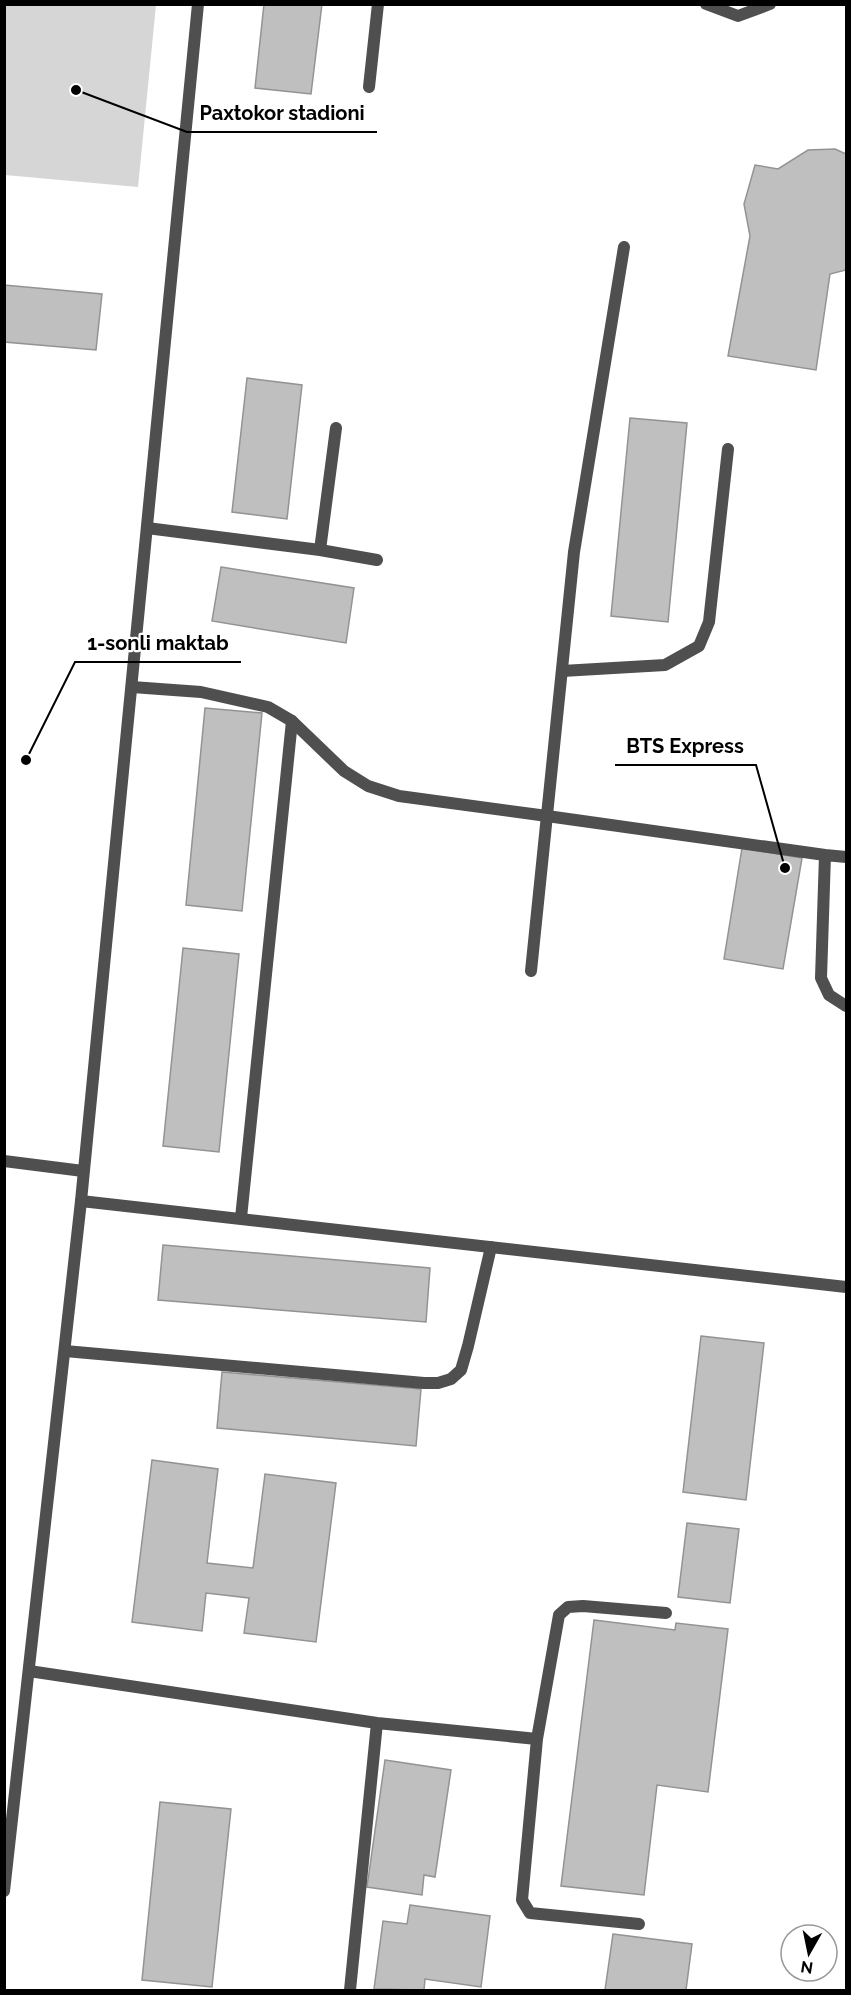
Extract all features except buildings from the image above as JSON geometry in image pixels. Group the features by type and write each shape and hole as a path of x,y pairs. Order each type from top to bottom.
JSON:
{"street":[{"path":"4,1891 81,1201 198,4"},
{"path":"369,87 378,4"},
{"path":"706,4 738,16 770,4"},
{"path":"531,971 574,552 624,248"},
{"path":"320,550 336,428"},
{"path":"562,671 665,665 699,646 709,622 728,449"},
{"path":"147,528 320,550 377,560"},
{"path":"132,687 201,692 268,707 292,720 344,771 368,786 399,796 846,857"},
{"path":"241,1218 292,720"},
{"path":"825,855 821,978 829,995 846,1006"},
{"path":"4,1161 83,1171"},
{"path":"81,1201 846,1287"},
{"path":"65,1351 438,1383 451,1379 461,1370 491,1247"},
{"path":"639,1924 530,1913 522,1900 537,1739 559,1615 568,1607 583,1606 666,1613"},
{"path":"29,1671 377,1723 537,1739"},
{"path":"350,1990 377,1723"}],"shaded area":[{"path":"4,5 156,5 138,187 5,175"}],"place":[{"name":"Paxtokor stadioni","path":"76,90"},
{"name":"1-sonli maktab","path":"26,760"},
{"name":"BTS Express","path":"785,868"}]}
